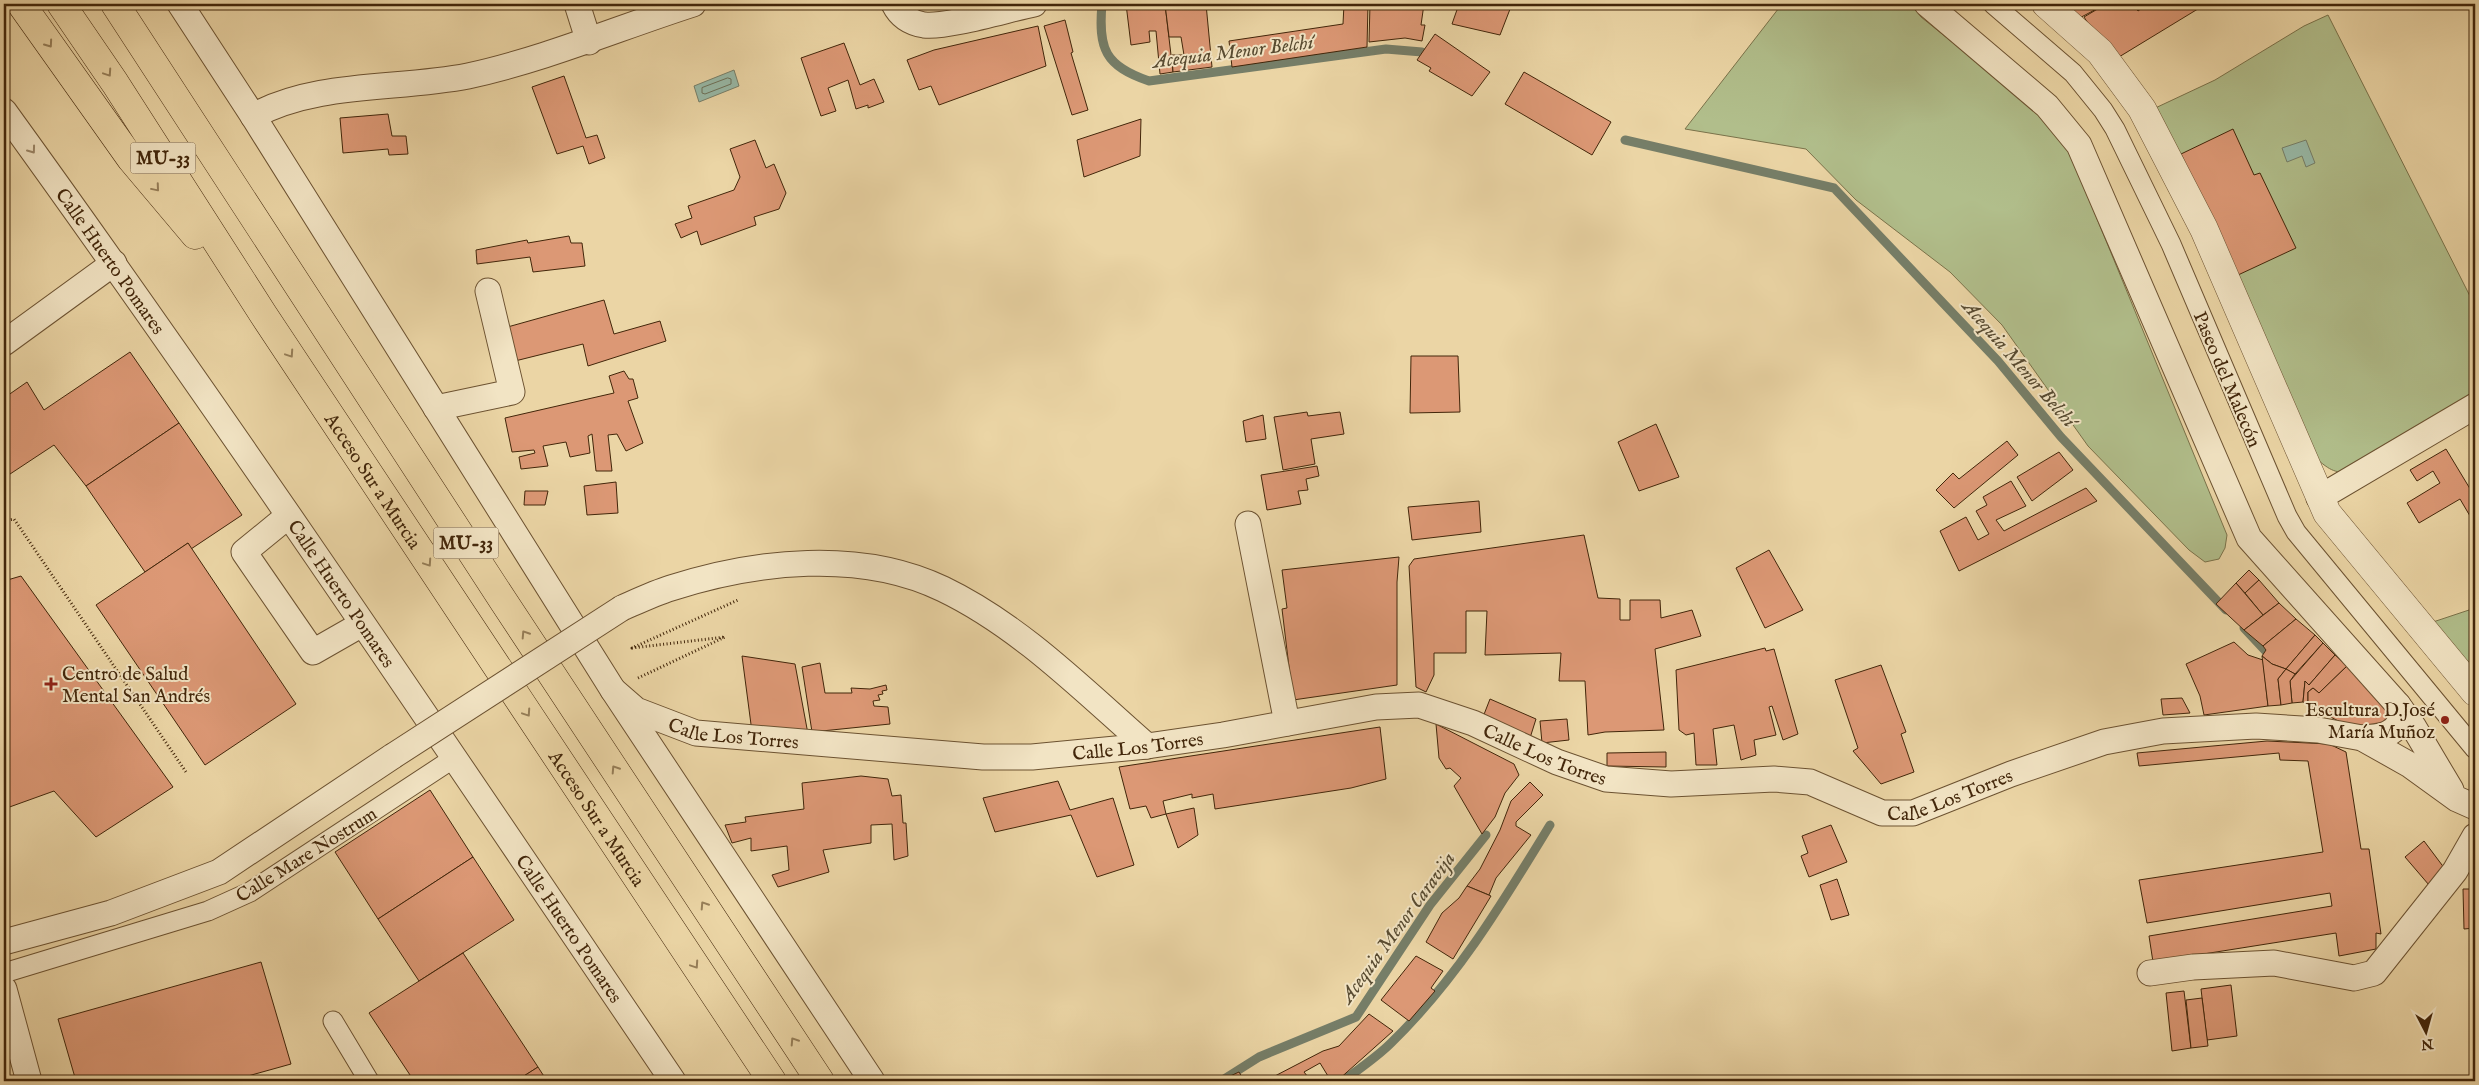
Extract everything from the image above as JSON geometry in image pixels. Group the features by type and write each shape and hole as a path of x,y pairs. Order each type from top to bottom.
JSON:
{"highway":[{"path":"21,4 131,159 263,314"},
{"name":"Acceso Sur a Murcia","path":"61,4 115,83 263,314 772,1081"},
{"name":"MU-33","path":"115,4 510,611 820,1081"}],"street":[{"path":"180,4 253,116 613,690 872,1081"},
{"path":"577,4 589,42"},
{"path":"253,116 271,106 306,96 468,76 528,61 589,42 693,4"},
{"path":"894,4 905,18 926,25 950,23 1034,4"},
{"path":"1927,4 2047,106 2079,145 2249,538 2398,705 2466,803 2470,817 2475,820"},
{"name":"Paseo del Malecón","path":"1993,4 2073,73 2103,110 2133,164 2171,244 2287,516 2296,532 2475,750"},
{"path":"2046,4 2100,52 2142,108 2204,229 2319,498 2337,527 2475,692"},
{"name":"Calle Huerto Pomares","path":"4,110 114,262 673,1081"},
{"path":"4,343 114,262"},
{"path":"436,408 512,392 488,292"},
{"path":"2319,498 2475,406"},
{"path":"288,516 244,552 254,567 313,652 362,624"},
{"path":"1248,524 1287,723"},
{"path":"4,942 111,913 219,872 393,756 622,608 669,588 746,569 828,564 865,567 906,576 942,589 986,614 1041,653 1147,746"},
{"name":"Calle Los Torres","path":"613,690 636,710 696,733 983,757 1032,758 1147,746 1376,707 1419,704 1473,723 1557,762 1606,779 1671,784 1774,779 1810,782 1882,813 1914,813 2011,774 2104,742 2163,732 2256,726 2318,730 2362,738 2410,765 2466,803"},
{"path":"2362,738 2386,734 2393,730 2400,719 2398,705"},
{"path":"677,788 671,767 674,748 678,741 696,733"},
{"name":"Calle Mare Nostrum","path":"4,973 208,911 250,892 454,758"},
{"path":"2150,973 2193,967 2274,963 2354,978 2374,973 2455,871 2475,836"},
{"path":"4,989 29,1081"},
{"path":"333,1021 369,1081"}],"path":[{"path":"4,521 14,519 186,772"},
{"path":"613,690 725,637 632,648 750,594 746,569"}],"green space":[{"path":"1782,4 1911,4 1921,17 2039,112 2070,153 2227,535 2225,548 2219,559 2205,562 2189,550 2088,446 2002,325 1950,272 1856,200 1806,149 1685,129"},
{"path":"2328,15 2475,306 2475,392 2356,471 2344,472 2331,470 2318,460 2151,110 2215,80 2304,26"},
{"path":"2475,608 2475,679 2430,623"}],"water":[{"path":"734,70 739,86 699,102 694,86"},
{"path":"2306,140 2315,163 2306,167 2302,156 2287,162 2282,148"}],"building":[{"path":"952,4 983,4 954,11"},
{"path":"1126,4 1165,4 1173,72 1160,74 1156,31 1149,31 1150,42 1131,45"},
{"path":"1165,4 1206,4 1212,67 1173,72 1172,55 1184,55 1181,37 1169,37"},
{"path":"1344,4 1368,4 1367,47 1232,67 1229,41 1343,24"},
{"path":"1370,4 1424,4 1421,25 1425,25 1422,41 1405,38 1369,42"},
{"path":"1459,4 1512,4 1500,35 1452,24"},
{"path":"2049,4 2106,4 2070,23"},
{"path":"2106,4 2133,4 2138,11 2148,4 2206,4 2114,60 2104,49 2084,17"},
{"path":"2133,4 2142,4 2143,6 2138,11"},
{"path":"1065,20 1073,52 1071,53 1088,110 1072,115 1044,26"},
{"path":"1038,26 1046,66 939,105 931,86 919,90 907,60 934,50"},
{"path":"1435,34 1490,72 1472,96 1429,71 1431,68 1417,60"},
{"path":"844,43 860,85 874,79 884,102 868,108 868,105 856,109 848,80 828,88 836,111 821,116 801,58"},
{"path":"1524,72 1611,122 1592,155 1505,104"},
{"path":"564,76 586,138 597,135 605,158 589,164 583,146 557,154 532,87"},
{"path":"388,114 392,136 406,136 408,154 389,155 388,149 343,153 340,118"},
{"path":"1141,119 1140,156 1084,177 1077,140"},
{"path":"2233,129 2254,175 2260,173 2296,248 2238,275 2181,154"},
{"path":"755,140 766,168 774,164 786,193 779,209 754,217 756,225 701,245 697,231 681,238 675,224 692,218 688,206 734,190 740,177 730,149"},
{"path":"569,236 571,243 582,243 585,266 533,272 530,257 477,264 476,250 527,240 528,243"},
{"path":"604,300 614,334 660,321 666,341 588,366 583,344 511,362 504,328"},
{"path":"130,352 179,423 86,486 54,445 4,478 4,398 27,382 44,410"},
{"path":"1411,356 1458,356 1460,412 1410,413"},
{"path":"624,371 629,379 633,379 638,398 628,401 643,443 626,451 617,434 608,435 612,471 596,471 592,434 588,436 590,453 570,457 566,442 543,446 548,466 521,469 519,457 535,453 534,450 512,452 505,418 614,393 609,376"},
{"path":"1307,412 1308,416 1340,412 1344,434 1311,439 1315,464 1283,470 1274,417"},
{"path":"1263,415 1266,439 1246,442 1243,421"},
{"path":"179,423 242,515 191,549 188,543 145,572 86,486"},
{"path":"1656,424 1679,477 1639,491 1618,442"},
{"path":"2007,441 2018,455 1954,508 1936,490 1953,473 1959,479"},
{"path":"2446,449 2475,497 2475,513 2470,516 2460,499 2419,523 2407,503 2440,483 2433,471 2417,481 2410,470"},
{"path":"2059,452 2073,470 2032,501 2017,477"},
{"path":"1317,466 1319,476 1306,479 1308,490 1298,491 1301,504 1267,510 1261,475"},
{"path":"2011,481 2026,506 1996,520 2004,531 2086,488 2097,501 1959,571 1940,531 1966,517 1978,540 1989,534 1976,511 1987,505 1983,497"},
{"path":"616,482 618,513 587,515 584,486"},
{"path":"525,491 548,491 545,505 524,505"},
{"path":"1479,501 1481,532 1412,540 1408,507"},
{"path":"1584,535 1598,598 1620,599 1620,620 1630,620 1630,600 1660,600 1661,618 1692,610 1701,636 1655,649 1664,730 1605,732 1588,735 1585,681 1559,681 1561,653 1485,655 1487,611 1466,611 1466,653 1434,653 1434,675 1426,692 1416,687 1409,566 1414,559"},
{"path":"188,543 296,704 205,765 96,605"},
{"path":"1769,550 1803,610 1765,628 1736,568"},
{"path":"1399,557 1397,582 1397,685 1293,700 1282,609 1287,608 1282,570"},
{"path":"2249,570 2259,580 2245,593 2236,583"},
{"name":"Centro de Salud Mental San Andrés","path":"21,576 173,787 96,837 54,791 4,809 4,581"},
{"path":"2259,580 2279,603 2263,615 2245,593"},
{"path":"2236,583 2263,615 2244,630 2216,604"},
{"path":"2279,603 2296,619 2263,646 2244,630"},
{"path":"2296,619 2315,635 2286,669 2272,664 2262,656 2266,650 2263,646"},
{"path":"2315,635 2323,643 2295,674 2286,669"},
{"path":"2234,642 2248,655 2263,660 2268,706 2204,715 2200,696 2186,664"},
{"path":"2323,643 2335,655 2309,685 2305,681 2303,702 2292,703 2290,681"},
{"path":"1765,648 1766,651 1774,649 1798,734 1783,740 1772,706 1769,707 1776,735 1754,740 1756,755 1741,760 1734,725 1713,729 1717,765 1696,765 1694,733 1686,735 1679,730 1676,670"},
{"path":"2335,655 2347,666 2319,693 2313,688 2308,692 2308,705 2303,702 2305,681 2309,685"},
{"path":"742,656 795,664 808,734 752,732"},
{"path":"2262,656 2272,664 2286,669 2278,679 2281,705 2268,706"},
{"path":"820,663 825,693 852,693 851,688 870,689 886,685 887,690 882,691 883,694 878,695 880,700 873,701 874,706 888,707 890,724 812,732 802,667"},
{"path":"1881,665 1906,732 1901,734 1914,772 1881,784 1853,751 1858,748 1835,680"},
{"path":"2347,666 2390,715 2372,732 2340,722 2308,705 2308,692 2313,688 2319,693"},
{"path":"2286,669 2295,674 2290,681 2292,703 2281,705 2278,679"},
{"path":"2182,698 2190,713 2163,715 2161,699"},
{"path":"1490,699 1536,719 1530,738 1483,717"},
{"path":"1567,719 1569,740 1542,743 1540,721"},
{"path":"1436,724 1514,764 1519,775 1505,793 1495,817 1482,834 1454,786 1461,778 1450,768 1446,769 1439,758"},
{"path":"1380,727 1386,779 1351,788 1215,809 1213,794 1192,798 1192,794 1163,801 1166,814 1151,818 1146,806 1130,809 1119,767"},
{"path":"2267,741 2329,744 2346,752 2361,849 2369,849 2381,934 2376,933 2376,949 2339,956 2336,933 2153,962 2149,936 2332,906 2330,893 2147,923 2139,880 2323,852 2308,761 2280,760 2279,753 2139,766 2137,753"},
{"path":"1666,752 1666,767 1607,766 1607,753"},
{"path":"861,776 888,779 892,796 901,795 903,823 906,823 908,856 894,860 892,824 871,825 871,843 823,850 829,872 778,887 772,875 789,870 787,846 751,851 751,838 732,843 725,825 746,822 745,817 804,809 802,783"},
{"path":"1058,781 1070,810 1113,798 1134,865 1097,877 1071,815 995,832 983,798"},
{"path":"1530,782 1543,795 1516,822 1516,826 1531,835 1496,878 1489,895 1467,886 1480,869 1500,830 1511,801"},
{"path":"430,790 473,857 378,919 335,852"},
{"path":"1194,808 1198,835 1178,848 1166,814"},
{"path":"1831,825 1847,862 1809,877 1801,856 1808,853 1802,836"},
{"path":"2424,841 2445,869 2429,885 2405,857"},
{"path":"473,857 514,920 419,981 378,919"},
{"path":"1837,879 1849,915 1831,920 1820,885"},
{"path":"1467,886 1491,896 1453,959 1426,942 1442,913 1459,898"},
{"path":"2463,889 2475,889 2475,928 2464,929"},
{"path":"463,953 538,1067 516,1081 414,1081 369,1013"},
{"path":"1416,956 1443,971 1431,988 1435,991 1409,1021 1381,1000"},
{"path":"261,962 291,1064 230,1081 76,1081 58,1019"},
{"path":"2231,985 2237,1036 2207,1040 2201,989"},
{"path":"2184,991 2191,1048 2172,1051 2166,993"},
{"path":"2202,998 2208,1046 2191,1048 2186,1000"},
{"path":"1369,1014 1393,1031 1337,1081 1331,1081 1320,1063 1304,1072 1308,1077 1301,1081 1275,1081 1273,1077 1323,1051 1339,1046"},
{"path":"538,1067 547,1081 516,1081"},
{"path":"1239,1072 1242,1077 1237,1079 1239,1081 1232,1081 1228,1077"}],"waterway":[{"name":"Acequia Menor Belchí","path":"1102,4 1101,33 1107,54 1123,69 1149,81 1386,49 1422,52"},
{"name":"Acequia Menor Belchí","path":"1625,140 1834,188 1998,361 2061,437 2226,610"},
{"name":"Acequia Menor Belchí","path":"2244,628 2273,659"},
{"path":"1343,1081 1386,1048 1437,993 1478,939 1550,825"},
{"name":"Acequia Menor Caravija","path":"1221,1081 1259,1057 1356,1017 1430,905 1486,835"}],"place":[{"name":"Centro de Salud Mental San Andrés","path":"51,684"},
{"name":"Escultura D.José María Muñoz","path":"2445,720"}]}
